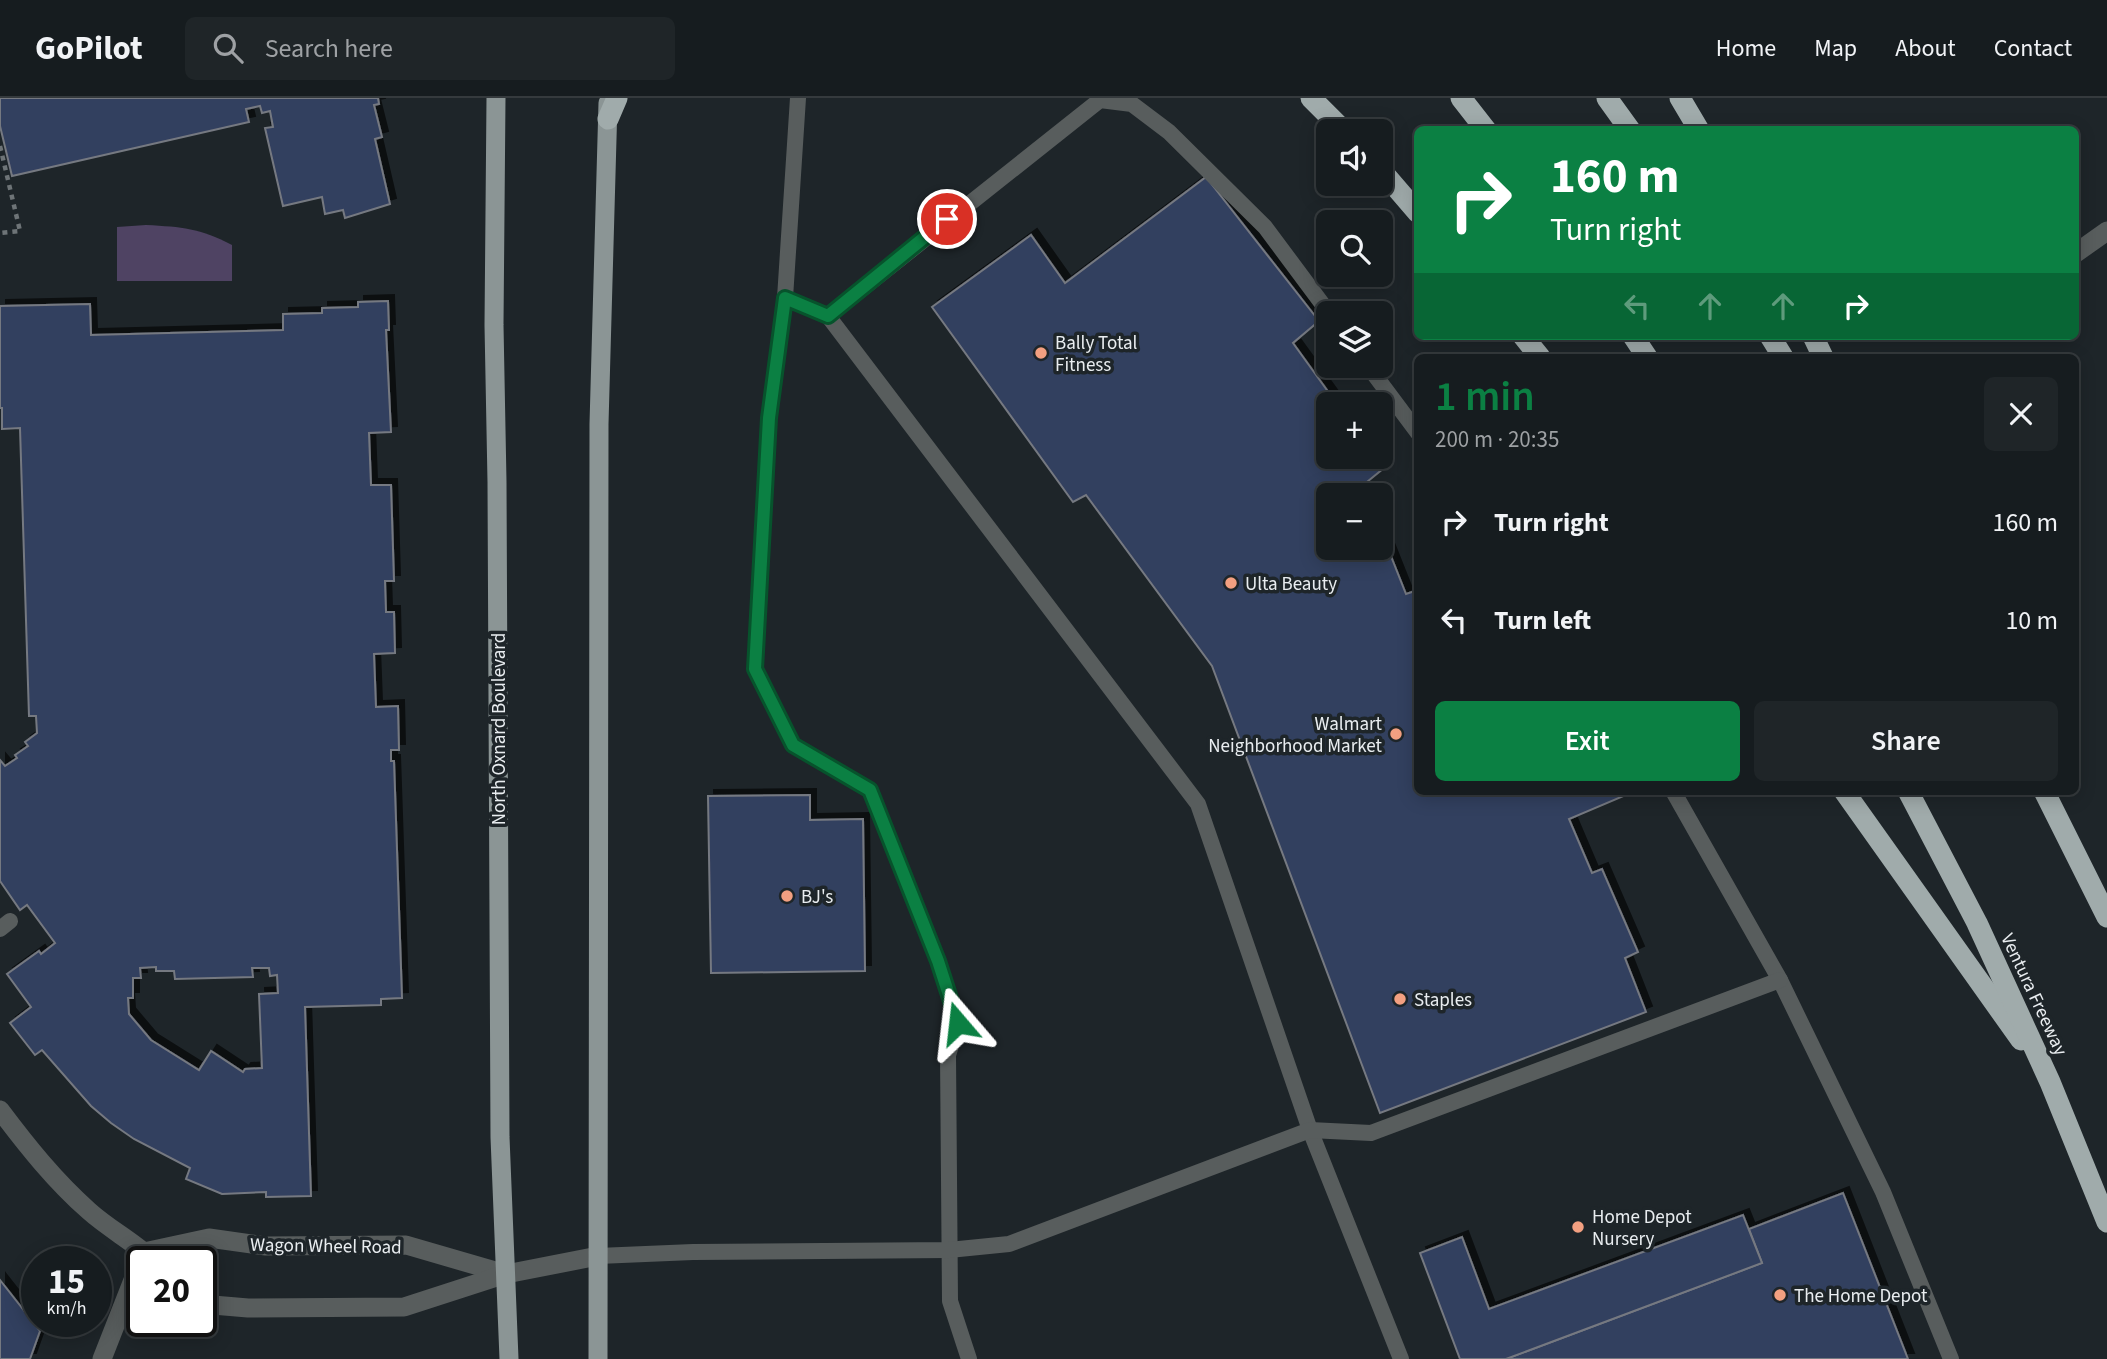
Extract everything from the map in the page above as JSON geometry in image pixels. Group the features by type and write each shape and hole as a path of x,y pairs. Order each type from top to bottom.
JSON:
{"highway":[{"path":"608,109 617,98"},
{"path":"1311,98 1332,119"},
{"path":"1461,98 1483,126"},
{"path":"1607,98 1627,126"},
{"path":"1680,98 1697,126"},
{"path":"1393,184 1414,208"},
{"path":"1526,340 1538,354"},
{"path":"1847,795 2050,1082"},
{"name":"Ventura Freeway","path":"1910,795 1978,923 2050,1082 2107,1222"},
{"path":"2046,795 2107,917"}],"main road":[{"name":"North Oxnard Boulevard","path":"496,98 494,325 500,1136 509,1359"},
{"path":"598,1359 599,424 608,109"}],"street":[{"path":"2079,251 2107,231"},
{"path":"0,1110 65,1190 135,1246"},
{"name":"Wagon Wheel Road","path":"184,1246 209,1238 266,1246 406,1245 506,1274"},
{"name":"Wagon Wheel Road","path":"217,1305 248,1308 404,1307 506,1274 598,1256"},
{"path":"102,1359 126,1308"}],"lane":[{"path":"798,98 785,298 769,418 755,669 793,745 870,790 938,961 958,1023 948,1055 950,1301 969,1359"},
{"path":"828,316 1100,100 1132,104 1169,132 1265,228 1320,301"},
{"path":"785,298 828,316 1198,804 1310,1130 1401,1359"},
{"path":"1377,378 1414,428"},
{"path":"1676,795 1780,980 1883,1192 1951,1359"},
{"path":"598,1256 692,1252 949,1250 1009,1244 1310,1130 1371,1133 1780,980"}],"path":[{"path":"0,146 20,231 0,233"}],"shaded area":[{"path":"146,225 190,229 232,245 232,281 117,281 117,227"}],"building":[{"path":"0,98 378,98 379,104 374,105 382,137 375,139 390,204 345,218 343,210 325,214 322,197 283,206 265,128 273,127 270,111 262,113 260,106 246,109 249,122 12,176 0,126"},
{"path":"1206,177 1316,317 1316,324 1293,343 1328,392 1316,392 1316,469 1383,469 1366,483 1316,483 1316,560 1393,560 1406,594 1414,591 1414,795 1626,795 1569,819 1592,873 1602,869 1638,952 1625,958 1646,1012 1380,1113 1212,666 1086,495 1073,502 932,307 1031,235 1065,283"},
{"path":"388,301 389,330 386,330 391,432 369,433 371,485 391,485 394,581 385,581 386,612 394,612 395,653 374,654 376,707 398,706 399,750 391,750 391,761 394,761 402,998 381,999 381,1005 305,1007 311,1196 266,1197 266,1192 222,1194 186,1179 190,1168 134,1139 111,1123 91,1106 42,1050 35,1055 10,1023 31,1007 7,974 55,943 27,905 20,910 0,881 0,760 5,766 17,758 15,755 28,746 25,742 37,733 36,716 29,716 20,428 2,429 0,306 90,304 91,335 283,330 283,314 322,313 322,308 358,307 358,302","holes":["156,967 156,971 174,971 175,979 253,977 252,968 269,968 270,976 277,975 278,993 259,994 262,1068 245,1069 243,1072 211,1051 199,1070 151,1040 129,1014 128,998 133,998 133,978 141,978 140,968"]},
{"name":"BJ's","path":"810,795 810,820 863,819 865,971 711,973 708,796"},
{"name":"The Home Depot","path":"1843,1193 1908,1359 1506,1359 1762,1263 1749,1229"},
{"path":"1743,1215 1762,1263 1506,1359 1460,1359 1420,1253 1462,1237 1489,1309"},
{"path":"0,1280 21,1307 21,1337 38,1337 30,1359 0,1359"}],"place":[{"name":"Bally Total Fitness","path":"1041,353"},
{"name":"Ulta Beauty","path":"1231,583"},
{"name":"Walmart Neighborhood Market","path":"1396,734"},
{"name":"BJ's","path":"787,896"},
{"name":"Staples","path":"1400,999"},
{"name":"Home Depot Nursery","path":"1578,1227"},
{"name":"The Home Depot","path":"1780,1295"}],"route":[{"path":"947,219 828,316 785,298 769,418 755,669 793,745 870,790 938,961 958,1023"}]}
